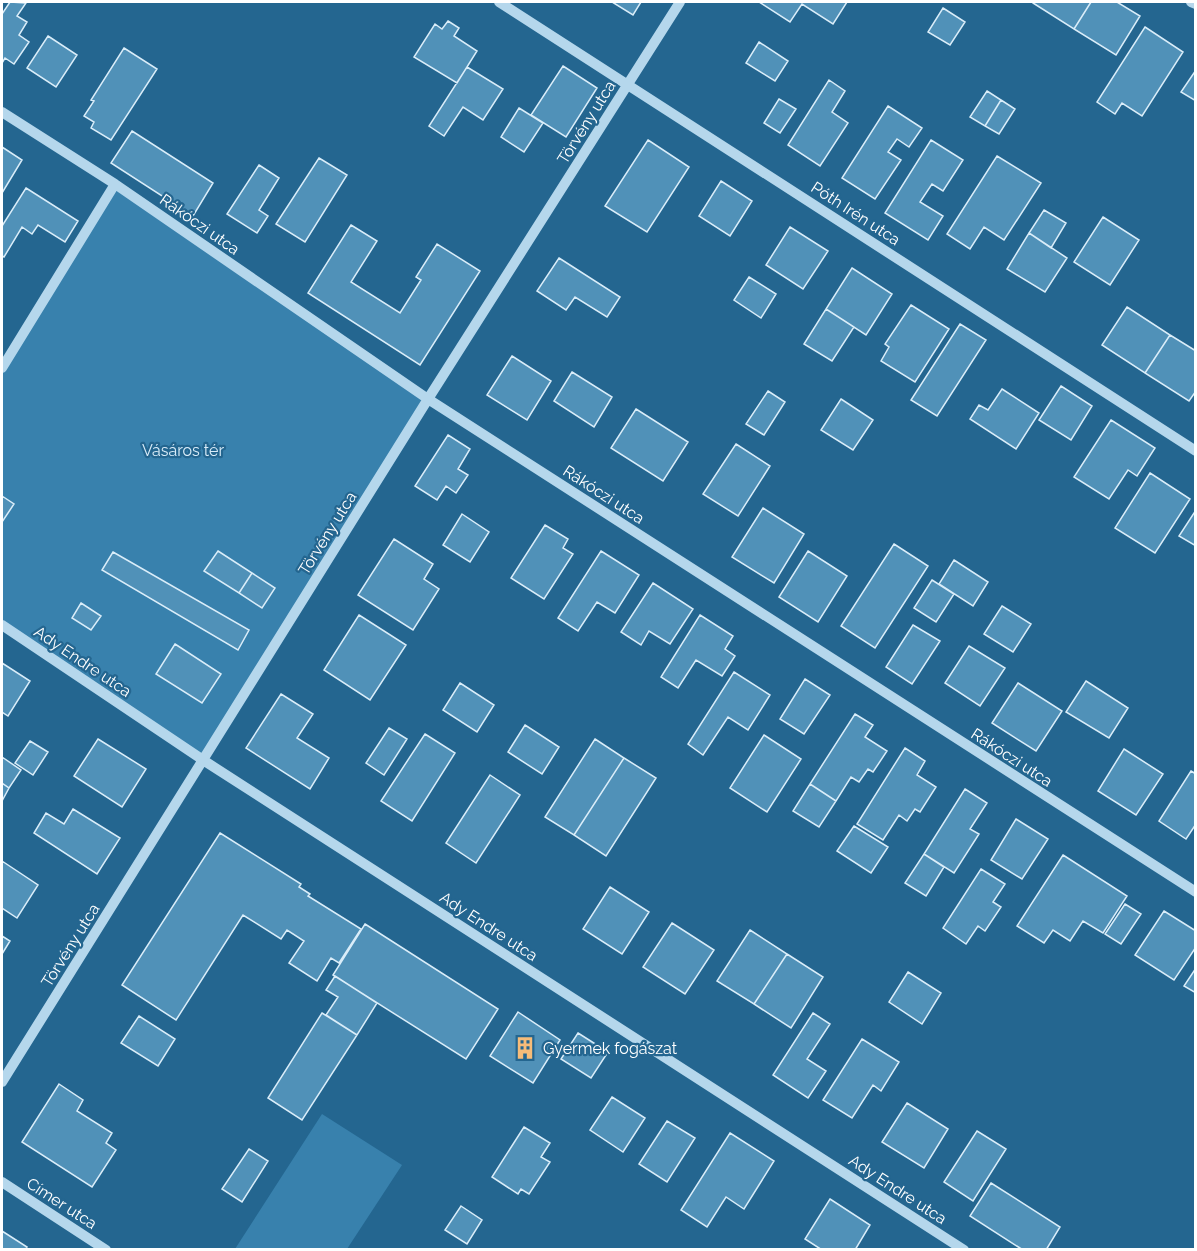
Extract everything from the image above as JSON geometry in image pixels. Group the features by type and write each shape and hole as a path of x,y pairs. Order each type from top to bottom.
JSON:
{"street":[{"name":"Póth Irén utca","path":"499,2 1196,451"},
{"name":"Törvény utca","path":"2,1082 428,399 680,2"},
{"path":"1191,2 1196,4"},
{"name":"Rákóczi utca","path":"2,112 115,184 428,399 1196,892"},
{"path":"2,368 115,184"},
{"name":"Ady Endre utca","path":"2,625 203,760 964,1250"},
{"name":"Címer utca","path":"2,1182 106,1250"}],"green space":[{"name":"Vásáros tér","path":"115,184 428,399 203,760 2,625 2,368"},
{"path":"322,1114 402,1165 347,1249 235,1249"}],"building":[{"path":"10,2 26,3 17,16 27,22 19,35 29,42 14,64 5,58 2,63 2,14"},
{"path":"612,2 641,2 633,15"},
{"path":"759,2 847,2 833,24 802,4 790,22"},
{"path":"1033,2 1091,2 1074,29"},
{"path":"1091,2 1117,2 1140,16 1116,55 1074,29"},
{"path":"943,8 965,22 950,45 928,32"},
{"path":"448,21 459,28 454,36 477,51 457,83 414,57 435,24 442,29"},
{"path":"1145,27 1183,52 1142,116 1122,103 1115,114 1097,102"},
{"path":"48,36 77,55 56,87 27,68"},
{"path":"759,42 788,61 775,81 746,63"},
{"path":"124,48 157,69 111,140 91,128 94,122 84,116 94,101 91,100"},
{"path":"563,66 597,88 566,137 531,115"},
{"path":"467,67 503,89 483,120 463,107 444,136 429,126"},
{"path":"1196,70 1196,101 1181,92"},
{"path":"829,80 845,91 832,112 848,123 820,166 788,145"},
{"path":"987,91 1001,100 985,126 970,117"},
{"path":"779,99 796,109 780,133 764,123"},
{"path":"1001,100 1015,109 999,134 985,126"},
{"path":"888,106 922,128 909,147 897,139 888,152 901,160 875,199 842,178"},
{"path":"519,108 543,123 524,152 501,137"},
{"path":"132,131 213,183 193,216 111,163"},
{"path":"648,140 689,167 647,232 605,206"},
{"path":"931,140 963,160 943,191 932,184 920,202 943,216 928,240 885,213"},
{"path":"2,147 22,160 2,193"},
{"path":"997,156 1041,183 1004,240 984,227 970,249 947,234"},
{"path":"319,158 347,175 305,242 276,224"},
{"path":"259,165 279,178 259,210 268,216 257,233 227,214"},
{"path":"721,181 752,201 730,236 699,216"},
{"path":"26,188 78,221 65,242 38,225 32,234 22,227 4,257 2,256 2,226"},
{"path":"1044,210 1066,223 1051,248 1029,233"},
{"path":"1103,217 1139,240 1110,285 1074,262"},
{"path":"351,225 377,241 351,282 400,313 421,280 416,277 437,244 480,271 420,365 308,293"},
{"path":"790,227 828,251 803,289 766,265"},
{"path":"1029,233 1067,258 1045,292 1007,269"},
{"path":"559,258 620,297 607,317 575,297 566,310 537,291"},
{"path":"852,268 892,294 866,335 826,309"},
{"path":"749,277 776,294 761,318 734,300"},
{"path":"911,305 949,329 915,382 881,361 889,347 885,344"},
{"path":"1127,307 1170,335 1145,373 1102,345"},
{"path":"826,309 854,327 832,361 804,344"},
{"path":"960,324 986,340 937,416 911,400"},
{"path":"1170,335 1196,351 1196,391 1189,401 1145,373"},
{"path":"512,356 551,381 527,420 487,395"},
{"path":"572,372 612,397 594,427 554,401"},
{"path":"1061,386 1092,406 1071,440 1039,420"},
{"path":"1002,389 1039,413 1016,449 970,419 979,405 988,410"},
{"path":"768,391 785,402 764,435 746,424"},
{"path":"841,399 873,420 853,450 821,430"},
{"path":"636,409 688,442 663,481 611,448"},
{"path":"1111,420 1155,448 1137,476 1128,470 1109,499 1074,477"},
{"path":"448,435 470,449 458,469 468,475 456,493 446,486 437,500 415,486"},
{"path":"736,444 770,466 738,516 703,494"},
{"path":"1150,473 1190,499 1155,553 1115,528"},
{"path":"2,496 14,504 2,522"},
{"path":"763,508 804,534 774,583 732,557"},
{"path":"1196,510 1196,546 1179,536"},
{"path":"462,514 489,532 470,562 443,545"},
{"path":"545,525 568,539 563,548 573,554 544,599 511,578"},
{"path":"394,539 433,564 424,579 439,589 413,630 358,595"},
{"path":"894,544 928,566 875,648 841,626"},
{"path":"218,551 252,573 239,593 204,571"},
{"path":"601,551 639,575 615,613 597,602 578,631 558,618"},
{"path":"808,551 847,576 818,622 779,597"},
{"path":"113,552 249,630 238,650 102,570"},
{"path":"954,560 988,582 973,606 939,584"},
{"path":"252,573 275,588 262,608 239,593"},
{"path":"932,580 954,594 936,622 914,608"},
{"path":"653,583 693,609 670,644 649,631 641,645 621,632"},
{"path":"81,603 101,616 91,630 72,618"},
{"path":"1002,606 1031,624 1013,652 984,634"},
{"path":"359,615 406,645 370,700 324,670"},
{"path":"700,615 733,636 725,649 735,656 722,676 696,660 678,688 661,677"},
{"path":"913,625 940,641 912,684 886,667"},
{"path":"175,644 221,674 202,703 156,674"},
{"path":"969,646 1005,668 980,706 945,683"},
{"path":"2,663 30,681 8,716 2,712"},
{"path":"734,672 770,695 748,730 728,717 703,755 688,744"},
{"path":"805,679 830,695 804,734 780,719"},
{"path":"1086,681 1128,708 1109,738 1066,712"},
{"path":"460,683 494,705 477,732 443,710"},
{"path":"1018,683 1062,711 1036,751 992,723"},
{"path":"281,694 313,714 297,738 329,758 310,789 246,748"},
{"path":"855,714 873,725 865,737 887,751 873,772 868,769 859,782 851,777 836,801 810,784"},
{"path":"525,725 559,747 542,774 508,752"},
{"path":"389,728 407,739 384,775 366,763"},
{"path":"425,734 455,753 412,821 381,801"},
{"path":"764,735 801,759 767,812 730,788"},
{"path":"98,739 146,769 122,807 74,776"},
{"path":"595,739 624,758 574,835 545,817"},
{"path":"30,741 48,752 33,775 15,763"},
{"path":"905,748 925,761 917,775 936,787 920,812 915,809 907,821 899,815 883,840 857,824"},
{"path":"1124,749 1163,774 1136,815 1098,791"},
{"path":"2,757 21,770 9,788 2,783"},
{"path":"624,758 656,778 606,856 574,835"},
{"path":"1191,771 1196,774 1196,824 1186,839 1159,821"},
{"path":"490,775 520,795 476,863 446,843"},
{"path":"2,783 9,788 2,801"},
{"path":"810,784 836,801 819,827 793,811"},
{"path":"965,789 987,803 970,829 979,834 954,873 924,854"},
{"path":"73,809 120,838 97,874 34,833 46,813 64,824"},
{"path":"1016,819 1048,839 1022,879 991,860"},
{"path":"854,826 888,847 871,873 837,851"},
{"path":"220,833 301,884 299,887 310,894 308,896 361,929 339,963 331,958 317,981 289,963 304,941 287,930 281,939 243,915 176,1020 122,985"},
{"path":"924,854 944,867 926,896 905,883"},
{"path":"1063,855 1127,896 1103,933 1083,921 1070,941 1053,930 1044,943 1017,926"},
{"path":"2,861 38,885 17,918 2,908"},
{"path":"981,869 1005,884 993,902 1001,907 985,931 978,926 966,944 943,928"},
{"path":"610,887 649,912 622,954 583,929"},
{"path":"1125,904 1141,914 1121,944 1105,934"},
{"path":"1164,911 1196,931 1196,947 1174,980 1135,955"},
{"path":"672,923 714,950 685,994 643,967"},
{"path":"365,924 498,1009 466,1059 333,975"},
{"path":"750,930 787,954 754,1004 717,981"},
{"path":"2,936 10,941 2,954"},
{"path":"787,954 823,977 791,1028 754,1004"},
{"path":"1196,968 1196,993 1184,986"},
{"path":"908,972 941,993 922,1024 889,1002"},
{"path":"335,976 377,1003 357,1035 326,1015 338,997 326,990"},
{"name":"Gyermek fogászat","path":"518,1012 560,1040 533,1083 490,1056"},
{"path":"322,1013 357,1035 302,1120 268,1098"},
{"path":"813,1013 830,1024 807,1059 826,1071 808,1098 773,1075"},
{"path":"139,1016 175,1039 158,1066 121,1043"},
{"path":"578,1033 608,1052 591,1078 561,1059"},
{"path":"862,1039 899,1062 881,1091 873,1085 852,1118 823,1100"},
{"path":"59,1084 83,1100 77,1111 112,1133 106,1143 116,1150 92,1187 22,1142"},
{"path":"612,1097 645,1118 623,1152 590,1130"},
{"path":"907,1103 948,1129 924,1168 882,1142"},
{"path":"667,1121 695,1138 667,1182 639,1164"},
{"path":"524,1127 550,1143 541,1157 550,1162 529,1194 521,1189 518,1194 492,1177"},
{"path":"977,1131 1006,1149 973,1201 944,1182"},
{"path":"730,1133 774,1161 744,1209 726,1197 707,1227 681,1210"},
{"path":"249,1149 268,1161 242,1202 222,1189"},
{"path":"991,1183 1060,1227 1046,1250 1023,1250 970,1216"},
{"path":"830,1199 870,1225 855,1250 822,1250 805,1239"},
{"path":"461,1206 482,1220 467,1244 445,1230"},
{"path":"2,1231 27,1247 25,1250 2,1250"}],"place":[{"name":"Gyermek fogászat","path":"525,1048"}]}
